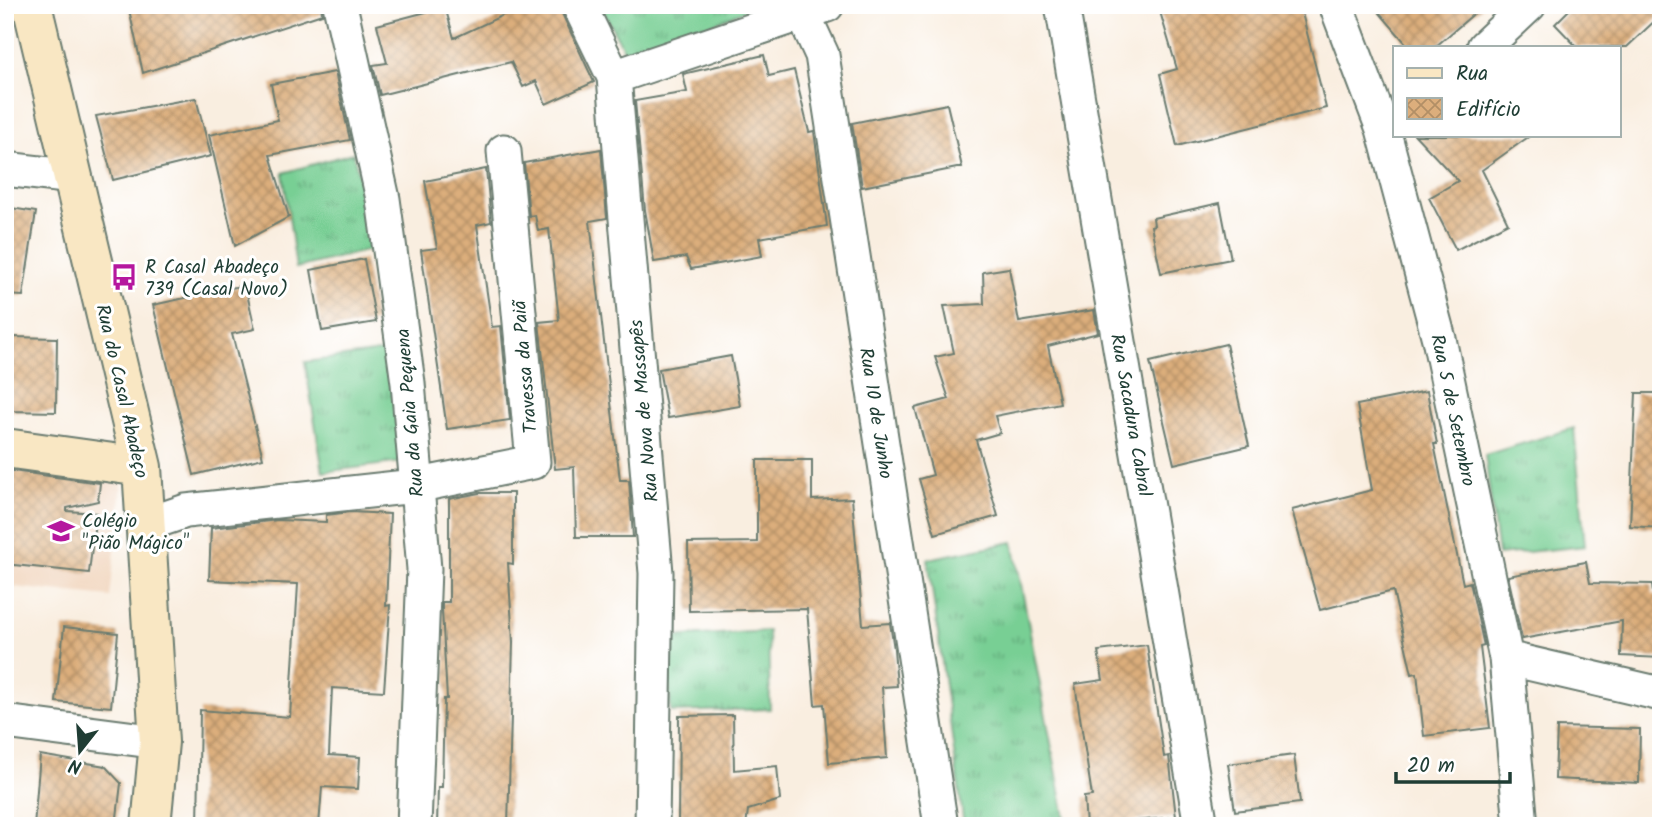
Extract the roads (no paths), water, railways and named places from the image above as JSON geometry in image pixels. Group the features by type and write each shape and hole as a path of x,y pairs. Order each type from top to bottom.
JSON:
{"street":[{"name":"Rua da Gaia Pequena","path":"340,5 393,257 408,383 424,569 414,826"},
{"name":"Rua Nova de Massapês","path":"579,5 614,77 656,573 652,826"},
{"name":"Rua Sacadura Cabral","path":"1062,5 1201,826"},
{"name":"Rua 5 de Setembro","path":"1336,5 1389,126 1439,339 1506,658 1521,826"},
{"path":"1485,46 1529,5"},
{"name":"Rua do Casal Abadeço","path":"34,6 142,467 148,524 159,742 151,826"},
{"path":"614,77 810,8"},
{"name":"Rua 10 de Junho","path":"810,8 822,55 941,826"},
{"name":"Travessa da Paiã","path":"415,486 533,462 504,151"},
{"path":"5,169 74,177"},
{"path":"5,448 142,467"},
{"path":"148,524 186,511 415,486"},
{"path":"1506,658 1661,694"},
{"path":"5,722 159,742"}],"place":[{"name":"R Casal Abadeço 739 (Casal Novo)","path":"124,277"},
{"name":"Colégio \"Pião Mágico\"","path":"61,531"}]}
